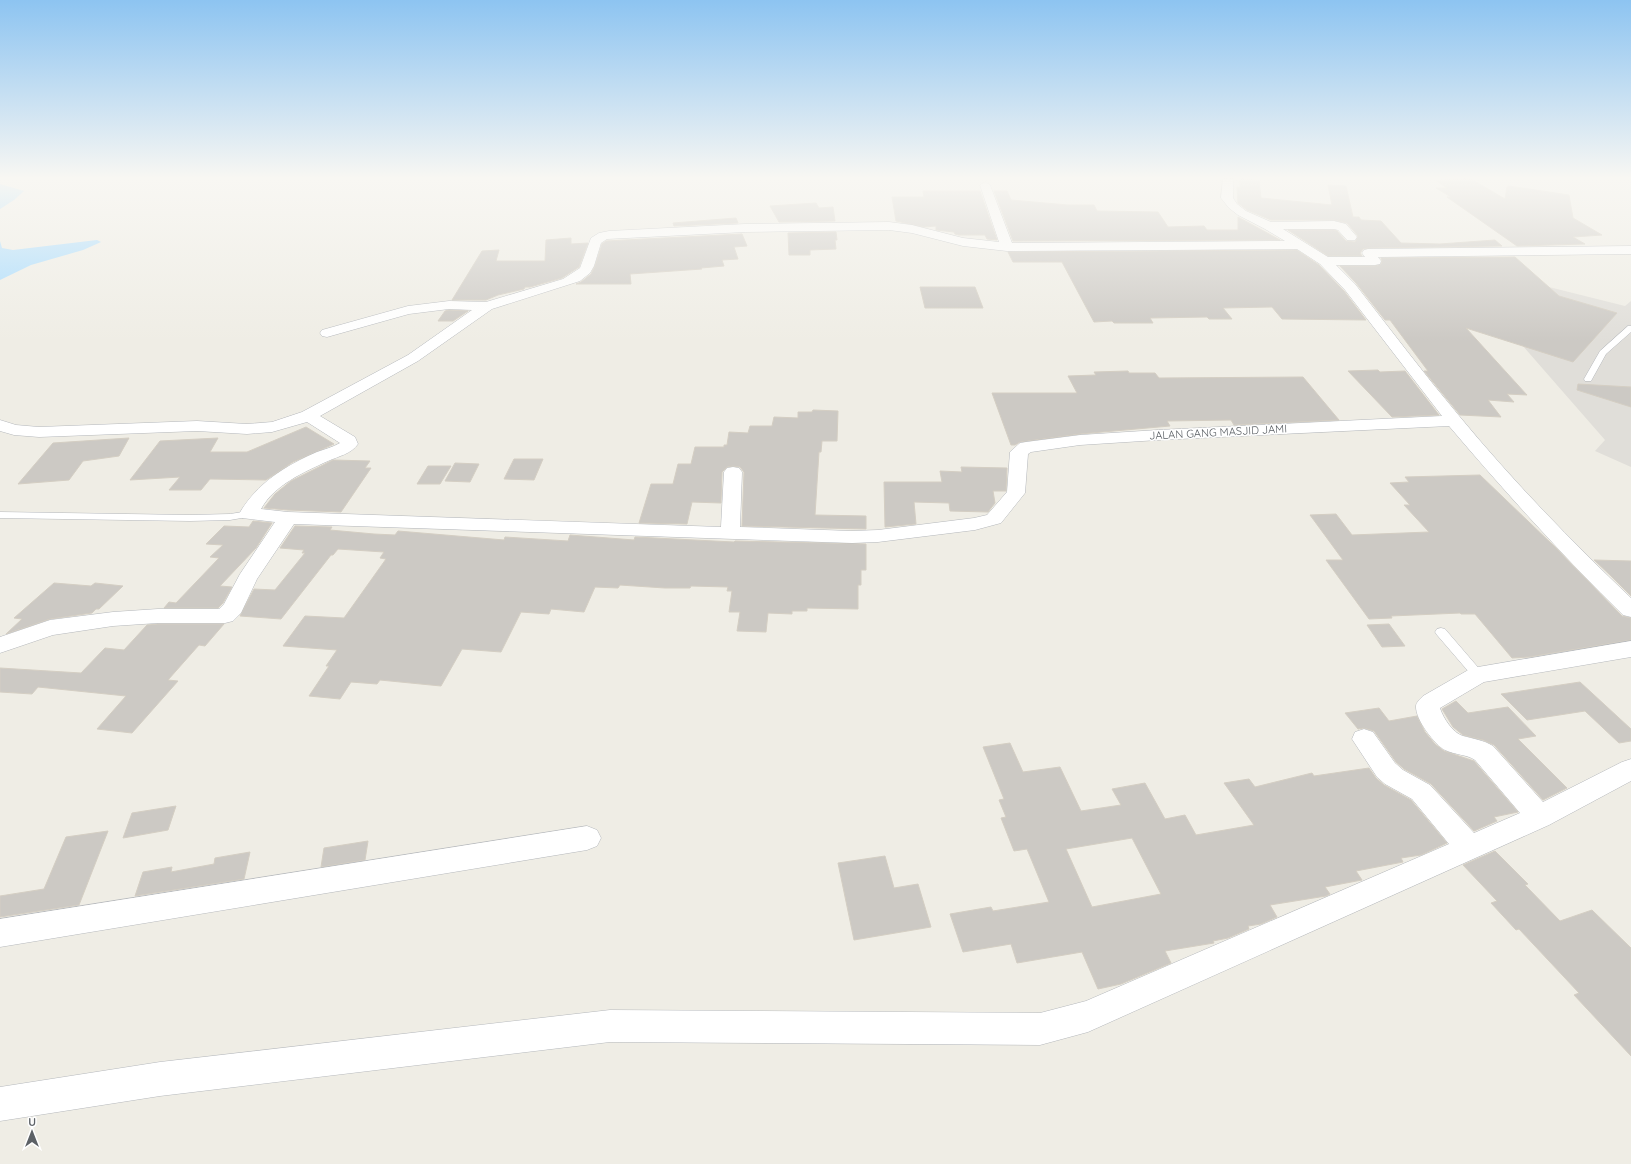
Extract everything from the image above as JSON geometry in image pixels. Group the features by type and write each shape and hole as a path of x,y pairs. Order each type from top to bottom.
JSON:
{"street":[{"path":"0,425 14,430 39,432 197,426 247,429 272,427 308,416 413,358 487,306 574,279 587,270 595,241 602,236 618,233"},
{"path":"929,233 963,242 1008,247 1299,245"},
{"path":"1003,233 1008,247"},
{"path":"1281,233 1325,262 1350,287 1454,421 1501,475 1590,571 1631,610"},
{"path":"1347,233 1350,237"},
{"path":"1325,262 1375,262 1368,253 1437,254 1522,251 1631,250"},
{"path":"327,332 408,310 449,305 487,306"},
{"path":"308,416 349,440 348,446 293,470 259,498 250,514 288,518 730,533 733,472"},
{"name":"JALAN GANG MASJID JAMI","path":"730,533 852,537 975,524 994,519 1016,492 1019,452 1026,447 1050,443 1256,429 1454,421"},
{"path":"0,645 50,628 113,619 158,616 222,617 233,608 247,579 288,518"},
{"path":"1539,817 1488,756 1475,747 1453,742 1430,718 1428,706 1431,702 1478,675 1631,649"},
{"path":"1364,739 1386,770 1394,777 1421,792 1470,848"},
{"path":"0,1104 160,1079 610,1026 1040,1029 1088,1016 1470,848 1539,817 1631,769"},
{"path":"0,933 587,838"}],"lane":[{"path":"1588,379 1603,354 1631,328"},
{"path":"0,515 197,518 230,517 250,514"},
{"path":"1441,632 1478,675"}],"shaded area":[{"path":"1549,287 1625,306 1631,301 1631,467 1595,451 1605,440 1489,307"}],"water":[{"path":"97,240 101,242 83,250 31,265 0,280 0,241 2,248 13,250"}],"building":[{"path":"788,233 836,233 836,249 810,250 810,255 789,255"},
{"path":"995,233 997,240 987,239 985,235 955,234"},
{"path":"1010,233 1268,233 1280,240 1013,241"},
{"path":"1293,233 1339,233 1346,241 1355,242 1358,236 1356,233 1392,233 1401,243 1440,244 1495,240 1502,246 1368,248 1363,249 1360,253 1362,256 1328,256"},
{"path":"1499,233 1599,233 1602,235 1573,237 1585,244 1517,246"},
{"path":"742,234 747,246 734,247 738,259 722,260 724,266 630,274 631,284 576,284 591,274 602,244 606,241"},
{"path":"571,238 571,244 588,243 579,267 562,278 525,287 524,289 498,295 486,300 452,300 482,251 499,250 496,261 545,261 546,240"},
{"path":"1297,250 1319,265 1344,291 1366,320 1282,319 1272,307 1223,308 1232,319 1209,319 1207,317 1150,318 1153,323 1114,323 1112,321 1094,322 1062,262 1013,262 1008,252"},
{"path":"1515,257 1559,296 1617,313 1573,362 1466,328 1527,395 1507,394 1514,402 1488,400 1501,417 1460,415 1424,371 1428,371 1390,320 1385,320 1356,283 1340,266 1375,266 1381,264 1381,258"},
{"path":"920,287 975,287 983,308 925,308"},
{"path":"445,311 468,311 453,321 438,321"},
{"path":"1378,370 1380,372 1405,371 1439,415 1392,417 1348,371"},
{"path":"1128,371 1129,373 1155,373 1159,378 1303,377 1339,420 1234,425 1231,420 1167,421 1170,426 1080,434 1020,442 1015,445 1011,445 992,393 1077,393 1068,376 1096,375 1094,372"},
{"path":"1578,384 1631,387 1631,407 1577,390"},
{"path":"813,410 838,411 837,441 822,441 821,452 819,452 815,515 866,516 866,529 742,526 744,472 740,467 733,466 727,467 722,472 721,503 692,502 687,524 639,523 651,484 673,484 678,464 691,464 695,447 724,447 724,445 727,445 729,432 748,433 750,426 772,426 774,417 798,418 798,412 812,412"},
{"path":"306,427 334,444 293,462 266,480 210,479 201,490 169,490 180,477 130,480 160,441 218,438 210,452 247,452"},
{"path":"129,438 119,456 83,461 69,480 18,484 53,443"},
{"path":"514,459 543,459 534,480 504,479"},
{"path":"333,460 370,461 365,468 371,468 341,512 264,508 275,494 291,481"},
{"path":"455,463 479,464 470,482 445,481"},
{"path":"428,466 451,466 440,484 417,484"},
{"path":"961,467 1007,468 1006,491 993,491 995,503 988,512 950,511 949,503 914,502 916,524 885,527 884,482 942,482 940,471 962,472"},
{"path":"1480,475 1554,546 1622,616 1631,618 1631,640 1529,657 1512,658 1475,614 1460,613 1391,616 1392,618 1369,619 1326,560 1343,560 1310,515 1336,514 1352,535 1429,532 1404,505 1410,505 1390,483 1409,482 1405,477"},
{"path":"253,521 272,523 256,548 220,586 232,587 223,603 218,608 164,608 169,602 176,603 219,558 210,557 223,545 206,544 224,526 249,527"},
{"path":"295,526 332,527 330,530 374,534 395,535 398,531 504,540 505,537 568,541 570,535 634,540 635,537 734,542 866,544 866,570 861,570 861,585 858,585 858,609 807,608 807,611 792,611 792,614 768,613 766,632 737,631 740,612 729,612 732,591 727,591 728,587 691,586 690,588 665,588 620,585 618,588 595,587 584,612 551,609 549,614 521,612 501,652 462,649 441,686 380,680 377,684 351,682 340,699 309,696 329,666 326,666 337,650 283,646 305,616 344,618 386,559 380,558 384,552 338,549 333,555 331,555 281,619 240,616 254,589 275,590 305,553 302,553 304,550 280,548"},
{"path":"1594,560 1631,561 1631,596 1610,575"},
{"path":"54,583 91,586 95,583 123,586 99,609 96,609 92,613 50,619 6,634 22,619 14,618"},
{"path":"224,624 205,646 199,645 168,680 178,681 132,733 97,729 126,696 38,687 32,694 0,692 0,668 81,673 105,648 124,650 147,625"},
{"path":"1389,624 1405,646 1382,647 1367,625"},
{"path":"1580,682 1631,729 1631,741 1619,743 1585,711 1527,720 1501,694"},
{"path":"1456,701 1468,713 1508,707 1536,736 1518,739 1567,788 1543,800 1494,745 1483,740 1463,735 1453,727 1442,709"},
{"path":"1379,708 1389,721 1417,716 1425,732 1435,744 1444,751 1474,761 1518,812 1494,817 1497,821 1474,831 1431,784 1404,769 1396,762 1374,731 1364,728 1358,729 1345,713"},
{"path":"1010,743 1023,772 1060,767 1081,811 1121,805 1112,789 1145,783 1165,819 1185,815 1196,835 1254,825 1224,783 1249,779 1255,787 1312,773 1314,776 1369,768 1376,778 1384,785 1411,800 1447,843 1421,855 1401,858 1403,862 1356,871 1362,880 1325,887 1330,894 1326,896 1270,905 1277,917 1261,924 1248,926 1249,929 1228,938 1213,941 1214,943 1165,951 1171,963 1121,984 1098,989 1082,952 1017,963 1011,944 963,952 950,914 991,907 993,911 1049,902 1027,849 1014,851 1001,818 1006,817 999,800 1004,799 983,747","holes":["1132,838 1161,894 1092,907 1066,849"]},
{"path":"176,806 168,830 123,838 132,813"},
{"path":"108,831 79,905 0,917 0,896 44,889 66,837"},
{"path":"368,841 365,860 321,867 324,848"},
{"path":"1495,851 1528,884 1525,885 1560,921 1592,910 1631,948 1631,1056 1574,995 1579,993 1519,929 1516,930 1491,903 1497,901 1463,865"},
{"path":"250,852 244,879 135,896 143,872 172,867 171,872 214,864 215,858"},
{"path":"885,856 894,888 918,884 931,927 854,940 838,863"}]}
